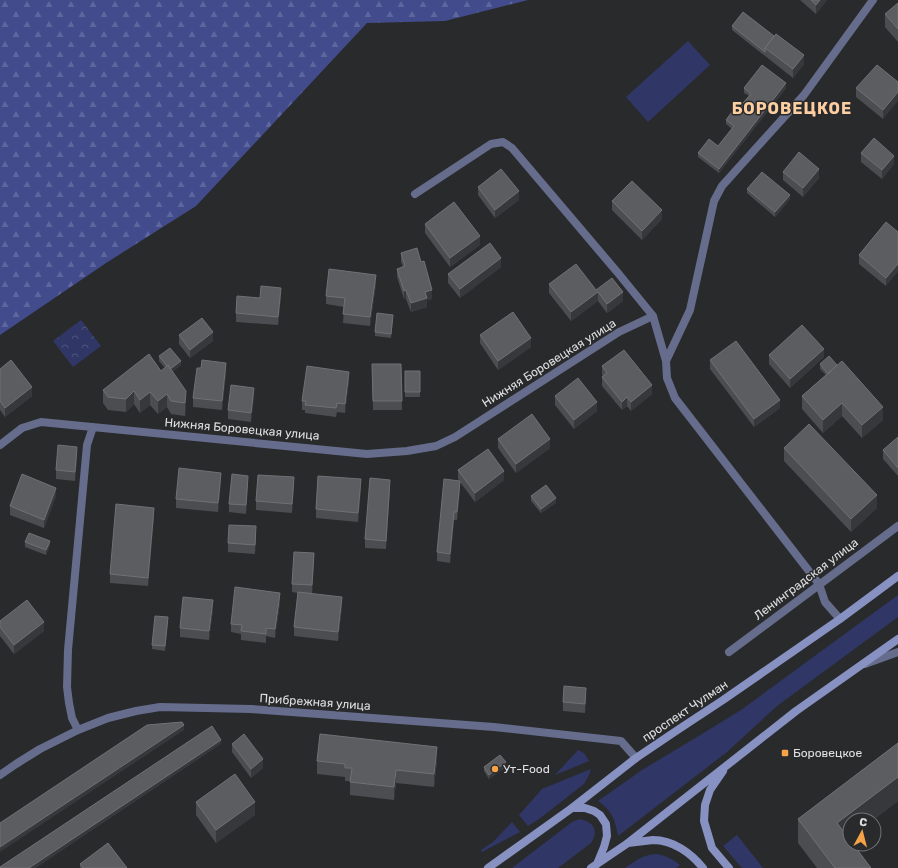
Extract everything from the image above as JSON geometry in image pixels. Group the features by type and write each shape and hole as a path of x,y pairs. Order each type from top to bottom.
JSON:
{"main road":[{"name":"проспект Чулман","path":"488,868 572,808 636,758 840,619 898,576"},
{"path":"594,866 628,843 796,711 898,640"},
{"path":"728,764 710,790 705,805 704,821 712,848 729,868"},
{"path":"572,808 584,808 594,811 600,815 606,824 607,836 604,847 594,866"},
{"path":"628,843 654,840 674,844 696,860 703,868"}],"street":[{"path":"666,361 690,310 714,201 722,186 804,95 873,0"},
{"path":"415,194 491,144 503,142 512,148 653,316 666,361 667,378 675,398 819,584 825,602 840,619"},
{"name":"Нижняя Боровецкая улица","path":"0,445 22,428 41,422 367,454 407,451 436,446 455,437 619,332 653,316"},
{"path":"78,730 72,718 69,703 67,686 68,650 87,445 93,427"},
{"name":"Ленинградская улица","path":"729,652 898,526"},
{"path":"862,665 898,652"},
{"name":"Прибрежная улица","path":"0,776 40,749 78,730 108,718 160,707 251,709 494,727 621,741 636,758"}],"green space":[{"path":"0,0 528,0 445,21 367,23 196,206 106,263 0,335"},
{"path":"688,41 710,65 648,122 626,97"},
{"path":"81,320 101,346 73,367 53,341"},
{"path":"898,595 898,617 777,706 727,752 618,836 616,825 610,812 598,801 642,770 741,710"},
{"path":"578,750 584,753 589,761 555,775"},
{"path":"591,769 584,784 539,819 528,826 519,815 542,789"},
{"path":"580,819 589,822 592,825 595,835 591,843 558,868 512,868 572,822"},
{"path":"512,822 520,832 482,852 481,850 493,842"},
{"path":"737,835 763,868 742,868 723,846"},
{"path":"657,854 669,858 680,865 676,868 625,868 636,860"}],"building":[{"path":"811,0 820,0 816,5"},
{"path":"898,3 898,29 885,14"},
{"path":"743,12 774,36 765,48 765,52 732,26"},
{"path":"776,34 804,55 793,69 765,48"},
{"path":"762,65 786,83 719,169 698,153 709,139 718,146 734,126 726,120 740,101 743,103 751,94 744,88"},
{"path":"877,65 898,82 898,92 883,110 856,88"},
{"path":"874,138 894,156 882,170 861,153"},
{"path":"799,152 819,169 803,188 783,172"},
{"path":"501,169 519,191 495,210 478,187"},
{"path":"762,172 790,195 775,212 747,189"},
{"path":"632,181 662,210 642,231 612,201"},
{"path":"454,202 480,236 450,258 425,224"},
{"path":"886,222 898,232 898,264 886,278 859,255"},
{"path":"490,243 501,258 460,289 448,274"},
{"path":"417,248 421,262 424,261 432,290 425,292 427,298 411,303 406,290 404,291 397,269 405,266 401,253"},
{"path":"576,264 596,290 612,278 623,292 607,304 598,292 571,312 549,284"},
{"path":"329,269 376,275 370,317 343,314 345,298 326,296"},
{"path":"261,286 281,288 278,317 236,313 237,296 260,298"},
{"path":"513,312 531,338 498,361 480,335"},
{"path":"377,313 393,315 391,334 375,332"},
{"path":"202,318 213,332 190,350 179,335"},
{"path":"802,325 824,349 790,379 769,355"},
{"path":"736,341 780,400 754,419 710,360"},
{"path":"170,348 181,361 170,369 159,356"},
{"path":"624,350 652,385 631,402 627,397 622,402 602,377 607,373 602,366"},
{"path":"149,354 161,371 168,365 186,391 185,403 171,401 167,394 158,401 150,392 140,400 134,391 126,399 108,397 103,390"},
{"path":"829,356 837,365 828,374 820,364"},
{"path":"11,360 32,387 5,408 0,401 0,369"},
{"path":"202,360 226,363 222,401 193,398 197,368 201,368"},
{"path":"842,361 883,407 862,425 842,403 823,420 802,396"},
{"path":"372,364 401,364 402,401 373,401"},
{"path":"307,366 349,372 345,404 337,403 336,408 305,405 306,401 302,401"},
{"path":"405,371 420,371 420,392 405,392"},
{"path":"578,378 597,402 574,420 555,396"},
{"path":"231,385 254,388 251,413 228,410"},
{"path":"532,414 550,439 516,464 498,439"},
{"path":"809,424 877,495 851,519 784,448"},
{"path":"898,437 898,468 883,450"},
{"path":"58,445 77,447 75,472 56,470"},
{"path":"488,449 504,471 475,493 458,470"},
{"path":"179,468 221,473 218,503 176,499"},
{"path":"22,474 56,488 44,520 10,506"},
{"path":"232,474 248,476 246,505 229,504"},
{"path":"258,475 294,477 292,504 256,501"},
{"path":"318,476 361,479 358,513 316,509"},
{"path":"370,478 390,480 386,541 365,539"},
{"path":"444,479 460,481 457,512 454,512 450,554 437,552"},
{"path":"546,485 556,498 541,509 531,496"},
{"path":"116,504 154,508 148,578 110,574"},
{"path":"229,525 256,526 255,545 228,543"},
{"path":"29,533 50,541 46,550 25,542"},
{"path":"294,552 314,553 312,585 292,584"},
{"path":"235,587 280,593 275,629 266,628 266,634 241,631 242,625 231,624"},
{"path":"298,592 342,597 338,632 294,627"},
{"path":"183,597 213,600 209,631 180,628"},
{"path":"27,600 44,622 14,645 0,627 0,621"},
{"path":"155,616 168,617 165,646 152,645"},
{"path":"564,686 586,688 585,704 563,702"},
{"path":"182,722 184,725 0,847 0,823 147,725"},
{"path":"212,726 221,740 29,868 0,868 0,867"},
{"path":"244,734 263,759 251,769 232,744"},
{"path":"320,734 437,747 434,774 396,770 394,787 350,782 352,768 345,768 345,764 317,761"},
{"path":"898,743 898,777 852,812 842,812 842,819 837,823 842,830 842,852 859,852 871,868 835,868 798,819"},
{"path":"500,755 506,762 489,775 484,767"},
{"path":"235,774 255,802 216,830 196,802"},
{"path":"108,843 127,868 83,868 80,864"}],"place":[{"name":"Боровецкое","path":"785,753"},
{"name":"Ут-Food","path":"495,769"}],"district":[{"name":"БОРОВЕЦКОЕ","path":"792,108"}]}
